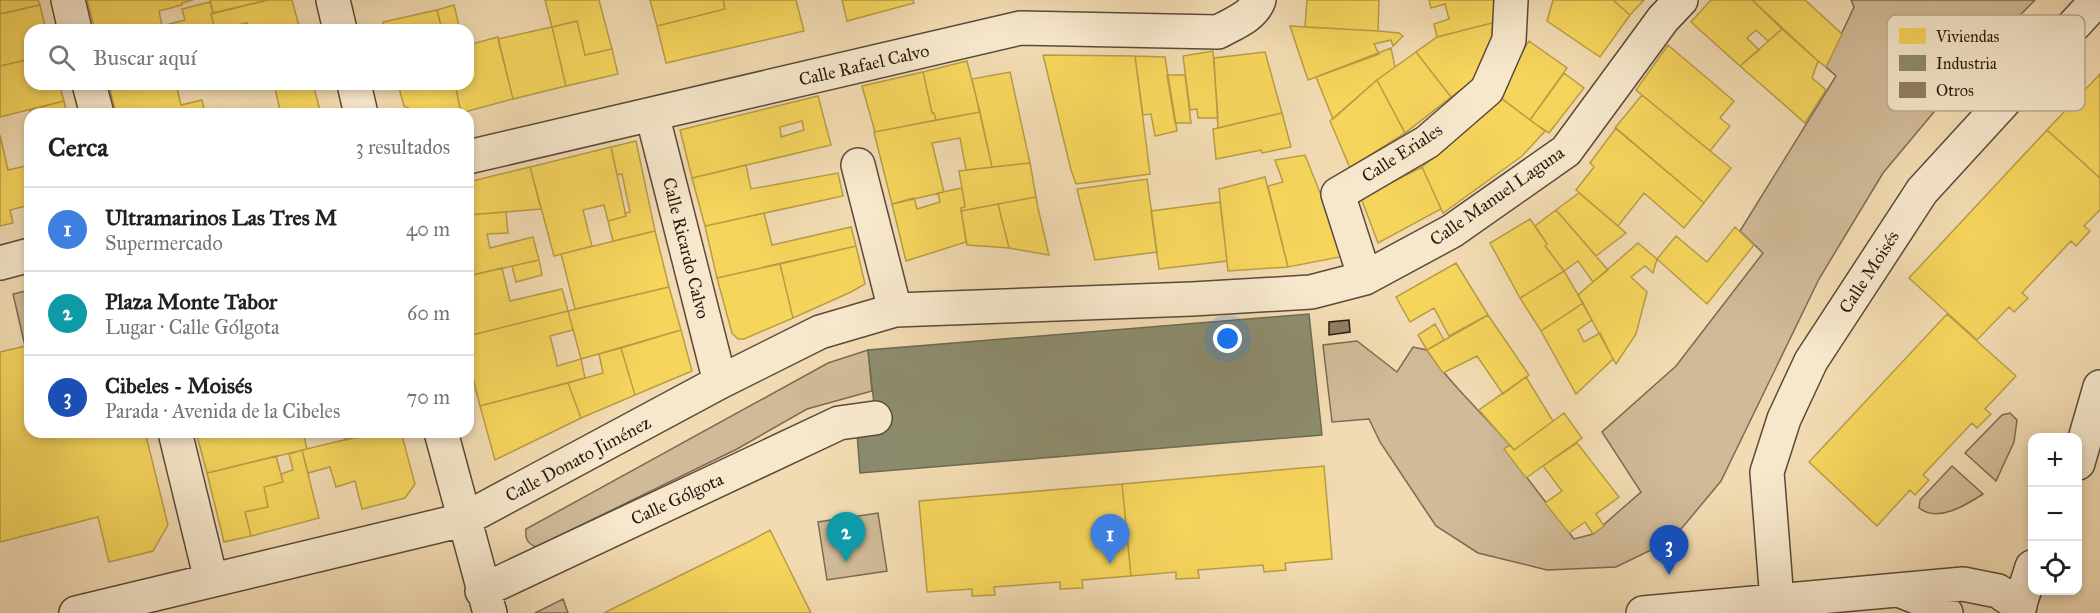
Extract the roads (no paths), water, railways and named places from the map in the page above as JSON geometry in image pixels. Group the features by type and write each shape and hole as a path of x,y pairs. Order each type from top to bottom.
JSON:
{"street":[{"path":"68,0 74,24"},
{"path":"333,0 339,24"},
{"name":"Calle Eriales","path":"1365,278 1338,194 1427,142 1487,90 1509,40 1512,0"},
{"name":"Calle Manuel Laguna","path":"1071,302 1192,299 1311,292 1365,278 1452,231 1566,151 1663,19 1681,0"},
{"name":"Calle Moisés","path":"2083,15 2097,0"},
{"name":"Calle Rafael Calvo","path":"474,156 1020,28 1218,32 1245,17 1258,3"},
{"path":"91,90 95,108"},
{"path":"355,90 360,108"},
{"name":"Calle Moisés","path":"1777,601 1767,472 1784,419 1811,361 1922,191 1995,111"},
{"name":"Calle Ricardo Calvo","path":"652,114 720,382"},
{"path":"858,165 895,310"},
{"path":"0,263 24,257"},
{"name":"Calle Donato Jiménez","path":"76,613 463,520 720,382 820,332 895,310 1071,302"},
{"path":"2086,461 2100,387"},
{"name":"Calle Gólgota","path":"486,602 839,423 875,418"},
{"path":"176,438 211,580"},
{"path":"442,438 486,602"},
{"path":"1643,613 1963,584 1998,591 2018,610 2028,579"},
{"path":"1899,590 1929,602 1946,613"}],"place":[{"name":"Plaza Monte Tabor","path":"846,562"},
{"name":"Ultramarinos Las Tres M","path":"1110,564"},
{"name":"Cibeles - Moisés","path":"1669,575"}]}
